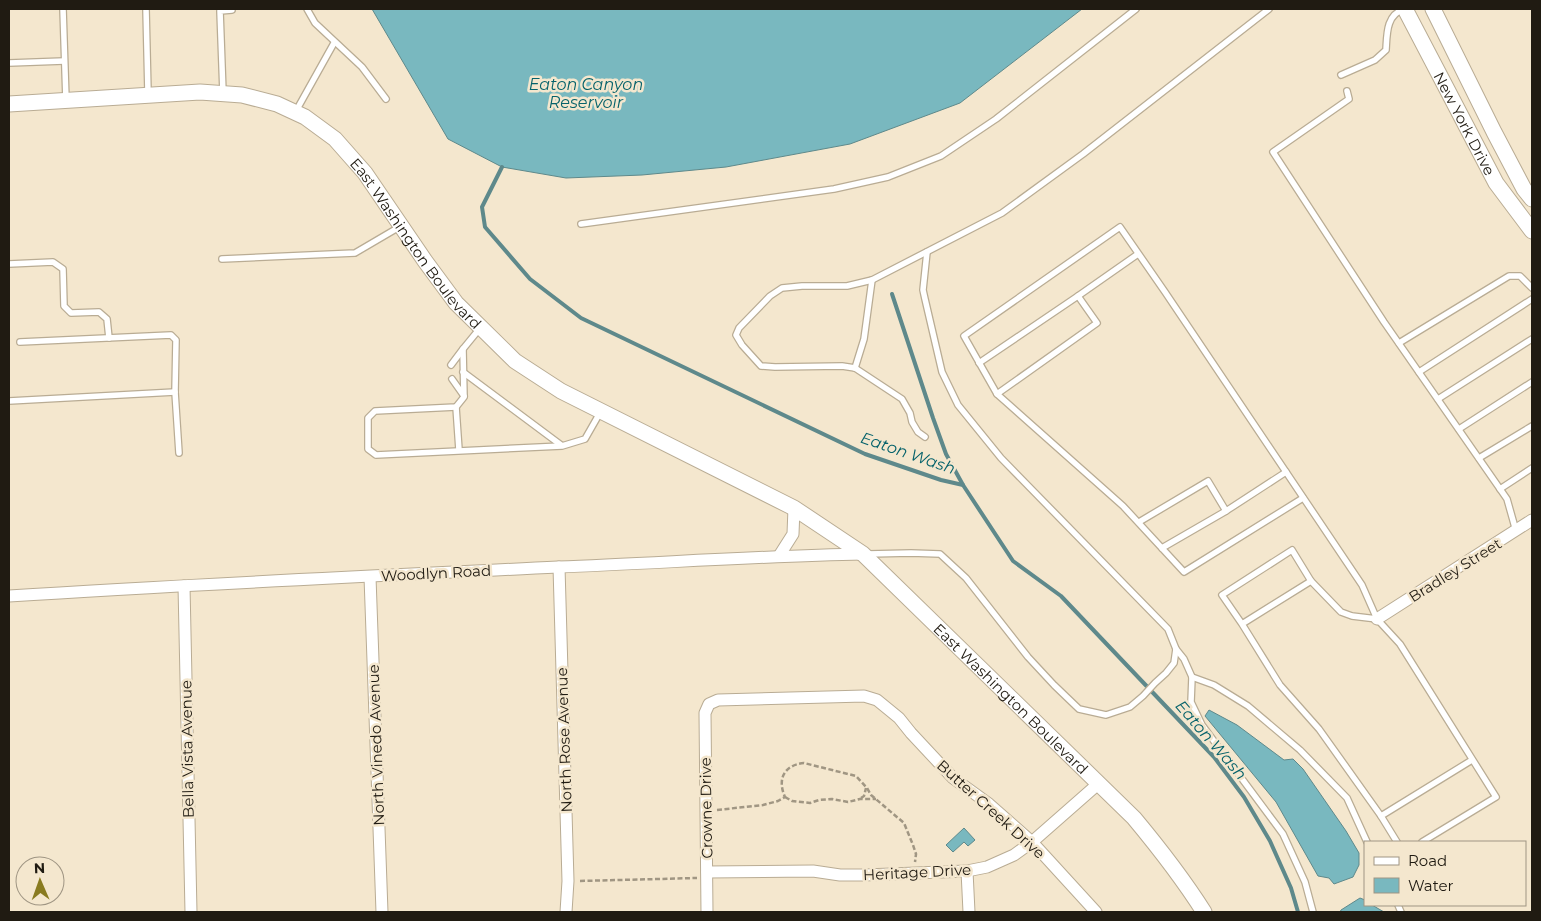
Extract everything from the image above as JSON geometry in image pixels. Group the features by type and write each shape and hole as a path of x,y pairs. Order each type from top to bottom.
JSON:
{"main road":[{"name":"New York Drive","path":"1405,9 1496,184 1532,231"},
{"name":"New York Drive","path":"1433,9 1494,132 1524,189 1532,199"},
{"name":"East Washington Boulevard","path":"9,104 200,92 242,95 277,104 306,117 335,139 365,173 456,303 515,361 561,391 794,508 863,554 1134,818 1185,882 1204,912"}],"street":[{"path":"779,556 792,534 794,508"},
{"name":"Bradley Street","path":"1378,619 1532,520"},
{"name":"Woodlyn Road","path":"9,596 779,556 863,554"},
{"name":"North Rose Avenue","path":"559,567 568,881 566,912"},
{"name":"North Vinedo Avenue","path":"370,577 382,912"},
{"name":"Bella Vista Avenue","path":"184,586 191,912"},
{"name":"Butter Creek Drive","path":"709,704 718,700 864,696 877,700 899,718 953,778 989,804 1032,842 1096,912"},
{"name":"Crowne Drive","path":"707,912 704,713 709,704"},
{"name":"Heritage Drive","path":"707,875 799,871 865,875 967,871 987,867 1014,855 1032,842 1098,784"},
{"path":"967,871 968,912"}],"lane":[{"path":"63,9 66,100"},
{"path":"146,9 148,95"},
{"path":"223,94 220,11 232,9"},
{"path":"307,9 315,23 334,43 362,67 386,99"},
{"path":"581,224 834,189 888,177 940,156 988,125 1136,9"},
{"path":"925,437 918,432 902,399 855,368 842,366 775,368 761,366 742,345 736,335 739,328 770,296 782,288 847,286 872,280 1002,213 1083,154 1269,9"},
{"path":"1341,76 1375,60 1386,50 1388,25 1397,11 1405,9"},
{"path":"295,112 334,43"},
{"path":"9,63 64,62"},
{"path":"1347,91 1349,99 1273,152 1399,344 1507,499 1516,531"},
{"path":"222,259 355,253 401,226"},
{"path":"1303,498 1184,572 1123,506 997,394 964,336 1120,227 1362,585 1378,619 1400,644 1496,797 1424,841"},
{"path":"927,252 923,290 942,372 958,405 1001,458 1168,629 1176,649 1184,659 1192,678 1190,702 1202,726 1283,834 1306,882 1313,912"},
{"path":"979,363 1138,254"},
{"path":"9,264 53,262 63,269 64,306 71,313 99,312 107,319 109,338"},
{"path":"1399,344 1509,276 1520,276 1532,288"},
{"path":"855,368 864,339 872,280"},
{"path":"997,394 1097,323 1078,296"},
{"path":"1419,372 1532,299"},
{"path":"451,364 481,327"},
{"path":"20,342 171,335 176,340 174,392 179,453"},
{"path":"1438,399 1532,339"},
{"path":"459,450 456,407 464,397 463,349"},
{"path":"463,372 562,446"},
{"path":"452,379 464,397"},
{"path":"1458,429 1532,382"},
{"path":"9,401 174,392"},
{"path":"456,407 375,412 368,418 368,449 376,455 562,446 585,439 601,411"},
{"path":"1479,458 1532,426"},
{"path":"1500,489 1532,468"},
{"path":"1162,548 1226,511 1286,472"},
{"path":"1139,522 1208,481 1226,511"},
{"path":"1378,619 1352,616 1341,612 1311,581 1292,550 1222,595 1280,685 1319,730 1381,816 1396,841"},
{"path":"863,554 940,554 966,578 1028,657 1079,709 1106,715 1130,707 1174,663 1176,649"},
{"path":"1242,624 1311,581"},
{"path":"1192,678 1214,686 1248,706 1300,750 1347,798 1367,841"},
{"path":"1381,816 1472,760"}],"path":[{"path":"876,799 860,799 848,802 825,799 810,803 792,801 785,797 781,778 791,766 804,763 856,776 876,799 904,822 916,854 915,873"},
{"path":"860,799 864,796 866,786"},
{"path":"705,809 718,810 763,805 785,797"},
{"path":"568,881 707,875"}],"water":[{"name":"Eaton Canyon Reservoir","path":"372,9 1082,9 960,103 850,144 726,167 642,175 566,178 502,167 448,139"},
{"path":"1209,710 1237,725 1284,760 1293,759 1303,769 1359,853 1359,865 1353,877 1334,884 1329,878 1318,876 1276,802 1205,716"},
{"path":"964,828 975,840 968,846 964,842 953,852 946,845"},
{"path":"1360,898 1364,900 1364,906 1374,906 1384,912 1340,912"}],"waterway":[{"name":"Eaton Wash","path":"502,167 482,207 485,227 530,279 581,318 865,454 941,480 963,485 1013,561 1061,596 1214,757 1244,797 1270,841 1291,888 1298,912"},
{"path":"892,294 946,454 963,485"}]}
